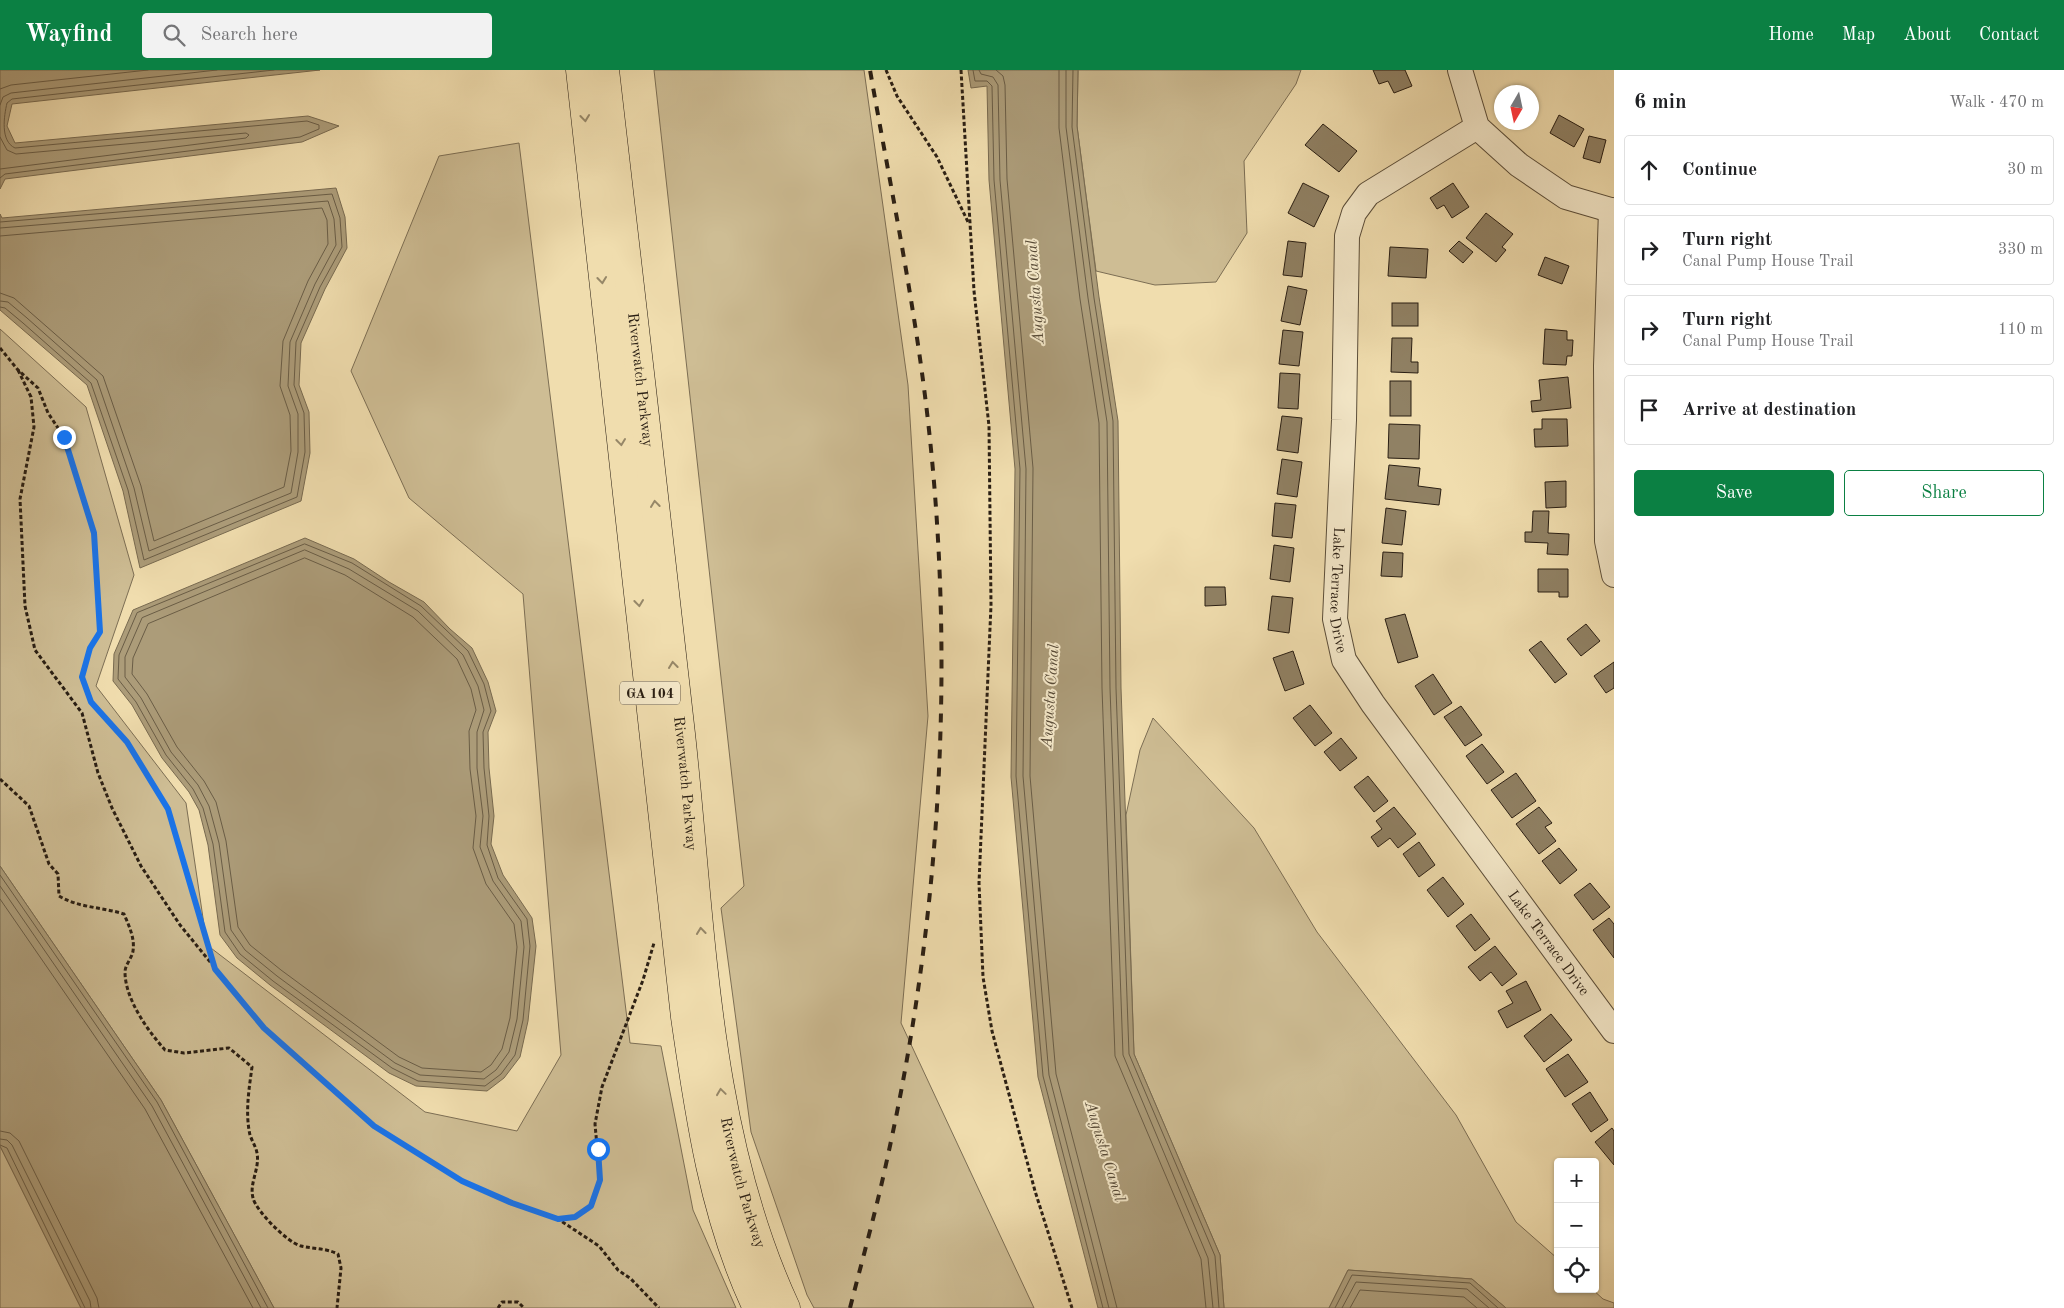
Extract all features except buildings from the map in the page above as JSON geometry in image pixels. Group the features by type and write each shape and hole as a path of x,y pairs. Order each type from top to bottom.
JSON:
{"main road":[{"name":"Riverwatch Parkway","path":"580,70 684,1007 696,1092 712,1171 732,1243 757,1308"},
{"name":"Riverwatch Parkway","path":"606,70 714,1046 724,1112 743,1191 782,1299"}],"street":[{"path":"1460,70 1477,127 1520,165 1566,197 1613,211 1606,366 1606,540 1614,574"},
{"name":"Lake Terrace Drive","path":"1477,127 1368,194 1354,213 1346,236 1344,420 1335,619 1344,660 1373,704 1614,1031"}],"path":[{"path":"886,70 897,96 936,157 970,225"},
{"path":"961,70 974,291 988,426 991,605 979,883 983,977 994,1041 1035,1191 1072,1308"},
{"path":"0,348 18,370 38,388 48,413 64,437 94,533 100,632 90,648 82,677 91,702 127,742 168,809 215,969"},
{"path":"18,370 31,397 34,427 20,499 25,606 35,650 82,713 98,774 140,866 180,924 264,1028 374,1126 462,1181 512,1203 558,1219 599,1246 618,1270 631,1279 659,1308"},
{"path":"0,779 29,806 50,864 58,874 60,896 70,903 105,908 124,914 132,932 133,951 125,972 133,1004 152,1036 165,1050 184,1053 229,1048 252,1067 247,1115 250,1136 258,1153 252,1186 253,1199 261,1212 291,1242 327,1249 338,1254 341,1268 337,1308"},
{"path":"558,1219 575,1217 591,1206 600,1180 594,1124 602,1087 643,980 656,936"},
{"path":"498,1308 502,1302 518,1302 524,1308"}],"shaded area":[{"path":"654,70 864,70 908,385 928,716 901,1023 1034,1308 814,1308 807,1295 751,1132 721,908 744,886"},
{"path":"1078,70 1301,70 1296,84 1244,161 1247,233 1216,282 1155,285 1096,271 1077,126"},
{"path":"519,143 630,1043 661,1046 693,1210 736,1308 274,1308 161,1100 0,866 0,329 86,407 134,575 96,686 186,803 207,945 425,1112 517,1131 561,1055 523,594 409,498 351,371 439,156"},
{"path":"1153,718 1254,828 1317,932 1456,1115 1516,1222 1554,1255 1554,1293 1596,1293 1603,1299 1614,1303 1614,1308 1506,1308 1472,1279 1348,1270 1329,1308 1224,1308 1220,1255 1134,1054 1126,815 1140,750"},
{"path":"0,1146 81,1308 0,1308"}],"water":[{"path":"0,70 320,70 12,104 7,126 15,143 308,116 339,126 302,142 5,179 0,189"},
{"name":"Augusta Canal","path":"968,70 1078,70 1077,126 1099,297 1118,421 1121,688 1134,1054 1220,1255 1224,1308 1098,1308 1038,1077 1011,777 1015,469 989,180 987,86 971,88"},
{"path":"336,188 345,217 347,248 325,289 301,343 299,385 309,412 310,453 301,501 140,568 123,491 87,385 0,310 0,214 2,218"},
{"path":"305,538 354,559 424,602 450,629 472,648 488,682 496,711 488,732 489,768 494,816 491,844 503,875 532,918 536,946 528,1021 520,1057 504,1078 487,1091 416,1086 389,1073 270,985 237,958 220,935 208,845 199,810 189,792 162,758 132,705 113,681 114,654 133,610"},
{"path":"0,866 161,1100 274,1308 81,1308 0,1146"},
{"path":"1348,1270 1472,1279 1506,1308 1329,1308"}],"railway":[{"path":"850,1308 888,1155 906,1066 920,976 931,885 938,794 941,703 941,611 937,520 924,385 870,70"}],"route":[{"path":"64,437 94,533 100,632 90,648 82,677 91,702 127,742 168,809 215,969 264,1028 374,1126 462,1181 512,1203 558,1219 575,1217 591,1206 600,1180 598,1149"}]}
